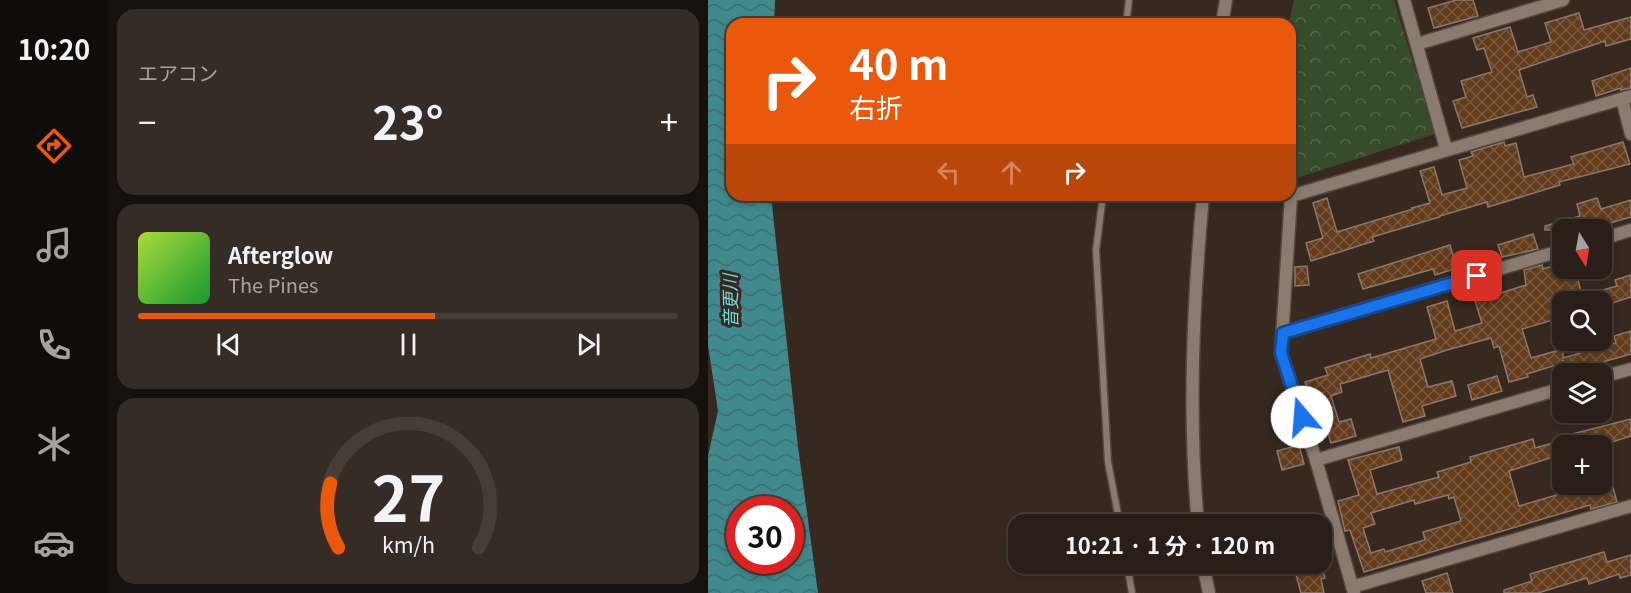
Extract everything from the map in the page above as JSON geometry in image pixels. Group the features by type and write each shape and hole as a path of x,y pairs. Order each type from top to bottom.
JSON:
{"street":[{"path":"1223,18 1226,0"},
{"path":"1404,0 1446,149"},
{"path":"1417,44 1563,0"},
{"path":"1296,194 1626,97 1631,134"},
{"path":"1197,514 1192,384 1196,275 1202,201"},
{"path":"1291,201 1281,353 1316,460 1353,590 1631,506"},
{"path":"1612,236 1631,230"},
{"path":"1283,333 1552,253"},
{"path":"1612,374 1631,369"},
{"path":"1316,460 1552,391"},
{"path":"1205,574 1209,593"}],"lane":[{"path":"1127,18 1130,0"},
{"path":"1102,201 1096,250 1108,462 1118,514"},
{"path":"1129,574 1132,593"}],"green space":[{"path":"1294,0 1394,0 1435,134 1296,178 1296,18 1290,18"}],"water":[{"name":"音更川","path":"708,0 775,0 774,18 726,18 726,201 772,201 798,447 818,593 708,593 708,456 718,411 708,345"}],"building":[{"path":"1456,0 1473,0 1478,16 1434,28 1428,8"},
{"path":"1579,13 1584,30 1631,17 1631,39 1606,46 1605,41 1519,70 1527,97 1533,95 1537,107 1462,128 1453,101 1466,97 1461,81 1492,72 1484,48 1477,50 1473,38 1510,27 1518,52 1551,42 1545,23"},
{"path":"1631,68 1631,88 1621,90 1621,88 1596,96 1592,81"},
{"path":"1504,142 1505,146 1516,143 1524,177 1574,164 1571,157 1623,142 1630,164 1559,182 1560,185 1488,207 1487,202 1440,216 1372,237 1374,241 1311,261 1306,243 1323,238 1313,203 1327,198 1337,232 1413,209 1430,203 1420,171 1434,167 1442,195 1467,188 1459,160 1473,156 1471,152"},
{"path":"1597,198 1601,209 1631,200 1631,217 1612,222 1612,219 1570,219 1580,216 1577,204"},
{"path":"1552,224 1552,230 1545,230 1545,226"},
{"path":"1533,234 1538,249 1502,257 1498,245"},
{"path":"1450,245 1457,268 1435,275 1433,269 1363,289 1358,274"},
{"path":"1542,265 1543,269 1552,266 1552,279 1578,279 1581,291 1552,291 1552,320 1522,329 1531,358 1556,351 1563,351 1563,358 1588,351 1612,351 1612,344 1616,343 1614,336 1631,331 1631,354 1599,363 1564,363 1563,360 1563,363 1552,363 1552,366 1527,374 1528,377 1509,382 1499,346 1494,348 1491,338 1447,350 1420,359 1428,387 1452,381 1456,396 1422,406 1425,416 1403,422 1388,370 1340,384 1342,392 1331,396 1339,422 1351,419 1356,436 1331,443 1318,399 1311,401 1305,382 1328,375 1325,368 1370,354 1371,358 1436,339 1427,307 1447,301 1455,331 1482,323 1475,301 1526,285 1524,270"},
{"path":"1307,266 1309,285 1295,286 1295,267"},
{"path":"1631,275 1631,297 1612,303 1612,291 1600,291 1617,286 1615,280"},
{"path":"1497,376 1502,391 1472,400 1468,385"},
{"path":"1631,419 1631,436 1612,442 1612,435 1572,434"},
{"path":"1533,439 1535,448 1552,443 1552,457 1509,471 1519,506 1557,495 1612,495 1612,484 1617,502 1591,509 1590,505 1364,572 1350,530 1345,531 1338,501 1359,495 1348,460 1399,447 1402,460 1370,470 1377,494 1439,477 1437,472 1471,462 1470,457","holes":["1448,495 1449,499 1454,497 1461,521 1423,532 1425,540 1385,552 1384,549 1371,553 1363,528 1375,524 1371,513 1414,500 1415,504"]},
{"path":"1299,445 1304,464 1282,470 1277,451"},
{"path":"1604,552 1607,562 1631,555 1631,575 1620,578 1619,574 1589,584 1587,578 1538,593 1504,593 1504,590 1532,581 1530,574"},
{"path":"1447,573 1453,593 1426,593 1422,581"},
{"path":"1296,574 1324,574 1325,578 1321,579 1324,593 1301,593"}],"route":[{"path":"1302,417 1281,353 1283,333 1477,276"}]}
